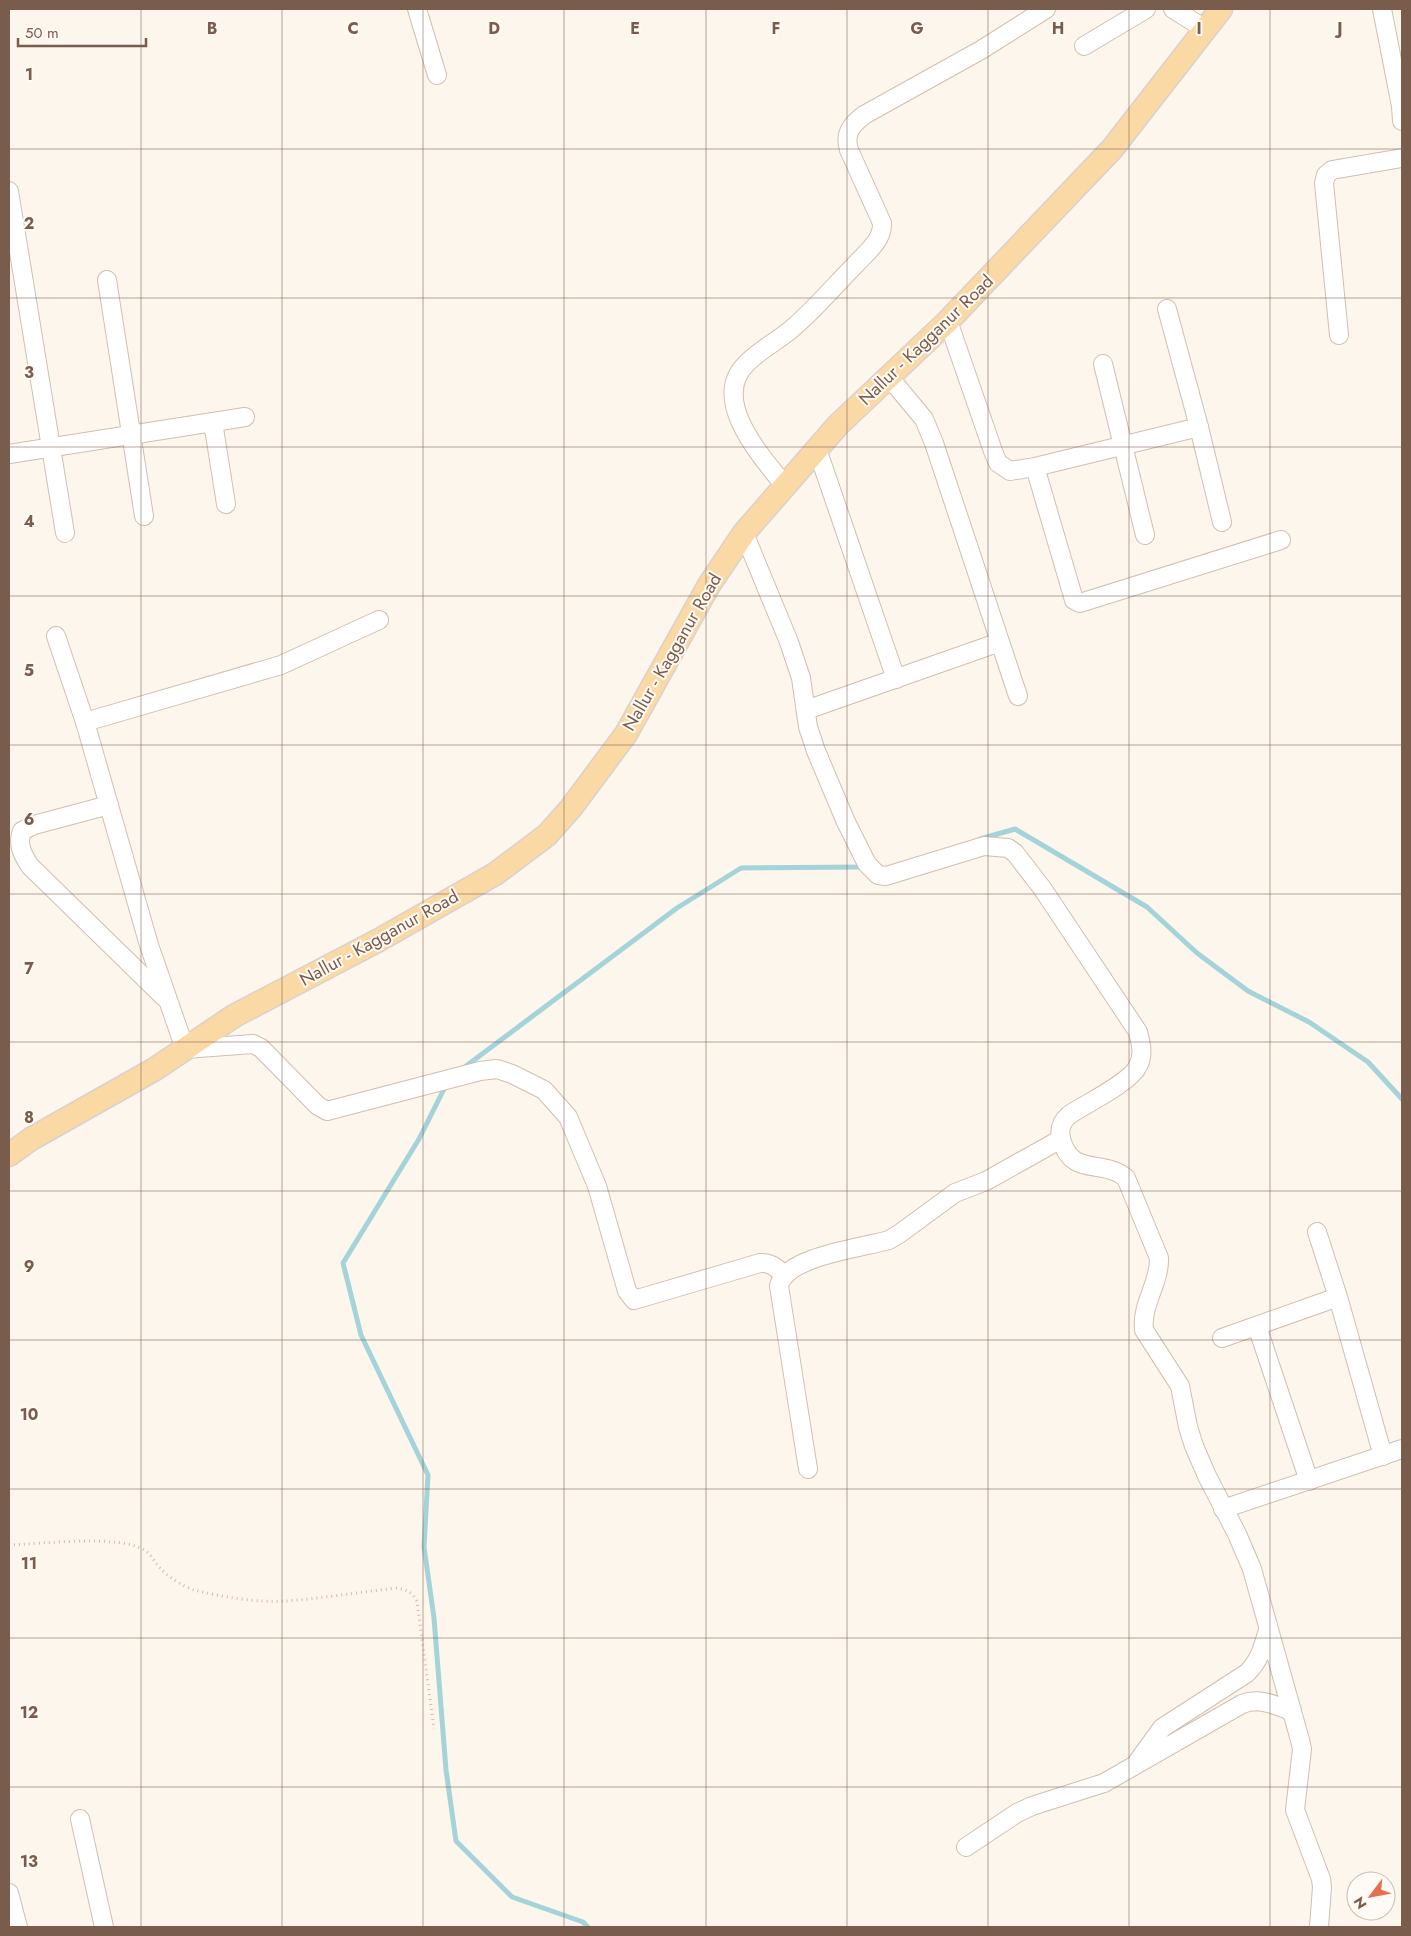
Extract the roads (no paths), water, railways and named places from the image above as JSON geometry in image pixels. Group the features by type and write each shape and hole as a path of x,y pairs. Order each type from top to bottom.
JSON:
{"main road":[{"name":"Nallur - Kagganur Road","path":"9,1155 31,1139 155,1069 234,1016 379,940 495,874 548,835 571,808 626,734 710,585 744,533 838,425 948,321 1112,149 1221,9"}],"street":[{"path":"416,9 437,76"},
{"path":"785,486 764,459 744,428 733,400 733,389 736,377 746,364 795,326 871,248 882,230 882,223 849,150 847,142 850,127 864,115 981,50 1046,9"},
{"path":"1084,46 1146,9"},
{"path":"1173,9 1205,29"},
{"path":"1382,9 1401,106 1402,121"},
{"path":"1339,334 1324,183 1326,175 1332,170 1402,158"},
{"path":"9,191 65,534"},
{"path":"108,280 144,516"},
{"path":"1167,309 1199,426 1222,522"},
{"path":"948,321 998,463 1010,471 1035,467 1199,426"},
{"path":"1103,364 1145,535"},
{"path":"889,377 924,419 1018,696"},
{"path":"9,454 245,417"},
{"path":"213,422 226,504"},
{"path":"817,449 896,679"},
{"path":"1035,467 1074,600 1080,603 1280,540"},
{"path":"744,533 789,642 801,678 808,727 827,778 867,864 878,875 886,876 984,846 1008,848 1042,888 1138,1032 1142,1054 1138,1066 1130,1078 1068,1115 1062,1121 1060,1129 1061,1138 1068,1154 1074,1161 1080,1164 1110,1169 1126,1178 1159,1258 1160,1269 1143,1320 1144,1330 1180,1386 1188,1427 1194,1446 1252,1569 1302,1749 1295,1810 1321,1879 1319,1927"},
{"path":"85,722 281,665 379,620"},
{"path":"56,636 85,722 149,945 185,1049 253,1044 261,1048 318,1106 327,1111 480,1070 496,1069 512,1074 544,1090 568,1117 597,1186 627,1291 634,1300 760,1262 772,1264 785,1275"},
{"path":"806,710 1000,642"},
{"path":"109,806 34,825 22,831 19,840 23,854 30,866 168,1001"},
{"path":"808,1469 779,1286 780,1280 814,1258 889,1240 954,1193 986,1181 1061,1138"},
{"path":"1317,1232 1338,1297 1383,1456"},
{"path":"1222,1338 1338,1297"},
{"path":"1257,1326 1309,1481"},
{"path":"1223,1509 1402,1449"},
{"path":"1135,1766 1162,1728 1247,1673 1256,1664 1262,1653 1269,1628"},
{"path":"966,1847 1017,1813 1032,1806 1104,1783 1242,1704 1252,1700 1262,1700 1292,1711"},
{"path":"80,1819 104,1927"},
{"path":"9,1892 18,1927"}],"waterway":[{"path":"980,839 1015,829 1147,907 1197,953 1248,991 1309,1022 1368,1062 1402,1099"},
{"path":"462,1069 677,908 741,868 864,867"},
{"path":"446,1085 419,1139 343,1263 361,1335 428,1475 424,1547 434,1618 446,1770 456,1841 512,1897 583,1922 588,1927"}]}
